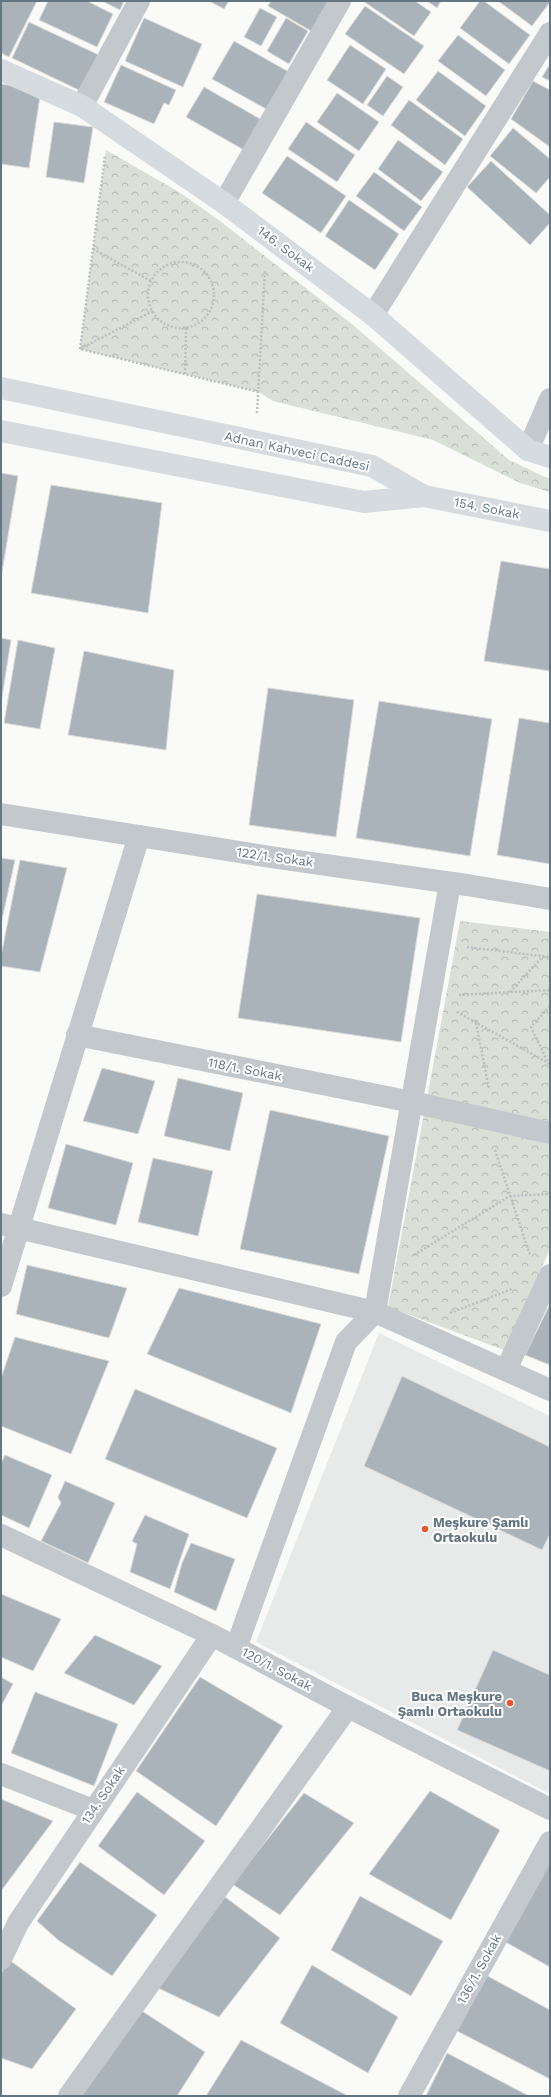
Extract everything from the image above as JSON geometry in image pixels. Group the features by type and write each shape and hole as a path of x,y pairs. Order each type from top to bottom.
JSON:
{"main road":[{"name":"146. Sokak","path":"1,70 82,106 224,203 373,315 528,450 550,457"},
{"name":"Adnan Kahveci Caddesi","path":"1,388 372,466 424,496"},
{"path":"1,431 364,502 424,496"},
{"name":"154. Sokak","path":"424,496 550,521"}],"street":[{"path":"82,106 139,1"},
{"path":"224,203 340,1"},
{"path":"373,315 550,33"},
{"path":"528,450 550,399"},
{"name":"122/1. Sokak","path":"1,814 550,899"},
{"path":"1,1286 10,1225 77,1035 139,836"},
{"path":"236,1648 346,1342 375,1312 450,883"},
{"name":"118/1. Sokak","path":"77,1035 412,1102 550,1134"},
{"path":"10,1225 375,1312 515,1373 550,1390"},
{"path":"515,1373 544,1281"},
{"name":"120/1. Sokak","path":"1,1535 212,1635 348,1707 550,1809"},
{"name":"134. Sokak","path":"1,1959 18,1923 212,1635"},
{"path":"69,2096 348,1707"},
{"path":"1,1774 93,1810"},
{"name":"136/1. Sokak","path":"409,2096 550,1842"}],"path":[{"path":"80,349 106,150"},
{"path":"93,249 151,281"},
{"path":"182,262 193,264 203,269 210,277 214,288 215,299 212,310 205,319 196,325 186,328 174,328 164,324 153,311 148,297 151,281 161,268 171,263 182,262"},
{"path":"254,441 259,392 266,265"},
{"path":"80,349 153,311"},
{"path":"185,374 186,328"},
{"path":"80,349 259,392"},
{"path":"440,943 550,957"},
{"path":"510,993 543,956"},
{"path":"430,997 550,990"},
{"path":"430,997 549,1063"},
{"path":"550,1006 531,1027 550,1067"},
{"path":"412,1328 544,1281 510,1196 490,1120 476,1023"},
{"path":"382,1276 510,1196 550,1194"}],"shaded area":[{"name":"Meşkure Şamlı Ortaokulu","path":"379,1333 550,1416 550,1794 256,1642"}],"green space":[{"path":"106,150 179,192 220,221 353,325 509,460 550,478 550,492 520,483 433,440 273,401 259,392 80,349"},
{"path":"460,921 550,932 550,1249 504,1350 388,1307"}],"building":[{"path":"1,1 37,1 9,57 1,53"},
{"path":"48,1 87,1 113,14 97,47 39,20"},
{"path":"102,1 124,1 120,10"},
{"path":"209,1 229,1 224,9"},
{"path":"271,1 329,1 311,31 268,6"},
{"path":"363,1 415,1 431,12 414,36"},
{"path":"427,1 441,1 437,8"},
{"path":"480,1 484,1 530,35 509,64 460,28"},
{"path":"498,1 550,1 550,2 532,26"},
{"path":"365,6 424,46 404,74 345,34"},
{"path":"260,8 277,17 261,46 244,37"},
{"path":"144,18 202,44 183,87 125,61"},
{"path":"286,18 308,31 289,64 267,51"},
{"path":"29,22 103,57 85,93 12,58"},
{"path":"458,35 505,70 486,96 438,61"},
{"path":"234,41 289,72 268,110 212,79"},
{"path":"350,45 386,69 363,104 327,80"},
{"path":"550,64 550,81 542,77"},
{"path":"121,65 176,90 169,105 164,103 154,124 104,102"},
{"path":"438,71 486,106 465,136 416,100"},
{"path":"387,76 403,87 383,116 367,105"},
{"path":"533,81 550,90 550,147 511,119"},
{"path":"1,84 41,90 29,168 1,164"},
{"path":"204,87 262,120 244,150 186,117"},
{"path":"337,93 379,122 359,151 317,122"},
{"path":"409,100 463,139 445,165 391,125"},
{"path":"54,122 93,127 84,183 46,177"},
{"path":"306,122 355,155 337,182 288,149"},
{"path":"513,128 550,159 550,177 536,193 490,156"},
{"path":"398,140 443,172 421,201 378,169"},
{"path":"287,156 346,196 321,233 262,193"},
{"path":"491,161 550,215 550,223 530,245 467,187"},
{"path":"374,172 422,207 404,231 356,196"},
{"path":"349,200 399,234 375,270 325,236"},
{"path":"1,473 18,476 1,578"},
{"path":"51,485 162,503 148,613 31,593"},
{"path":"501,561 550,569 550,671 484,661"},
{"path":"1,638 11,640 1,704"},
{"path":"18,640 55,648 40,729 4,723"},
{"path":"84,651 174,670 166,750 68,735"},
{"path":"268,688 354,700 336,837 249,825"},
{"path":"379,701 492,719 470,856 356,838"},
{"path":"519,718 550,723 550,864 497,855"},
{"path":"1,858 15,860 1,924"},
{"path":"20,860 67,868 40,972 1,966 1,956"},
{"path":"257,894 420,918 401,1042 238,1018"},
{"path":"102,1068 155,1081 138,1134 83,1121"},
{"path":"178,1078 243,1093 230,1151 164,1136"},
{"path":"270,1110 389,1136 359,1274 240,1249"},
{"path":"66,1144 133,1163 116,1225 48,1208"},
{"path":"153,1158 213,1171 198,1236 138,1222"},
{"path":"27,1265 127,1288 109,1338 16,1314"},
{"path":"179,1288 321,1324 291,1413 147,1354"},
{"path":"550,1304 550,1365 525,1355"},
{"path":"15,1337 109,1361 71,1454 1,1426 1,1378"},
{"path":"402,1376 550,1447 550,1534 542,1550 364,1466"},
{"path":"135,1389 277,1448 247,1518 105,1459"},
{"path":"5,1455 52,1475 29,1528 1,1515 1,1463"},
{"path":"65,1481 115,1503 88,1563 41,1541 61,1503 58,1497"},
{"path":"145,1515 189,1534 170,1589 130,1572 137,1544 132,1541"},
{"path":"191,1543 235,1559 216,1611 174,1592 182,1563"},
{"path":"1,1594 61,1619 33,1671 1,1657"},
{"path":"95,1635 162,1666 134,1705 64,1673"},
{"name":"Buca Meşkure Şamlı Ortaokulu","path":"493,1650 550,1675 550,1771 457,1730"},
{"path":"1,1677 13,1684 1,1706"},
{"path":"200,1677 283,1726 216,1826 136,1771"},
{"path":"35,1692 118,1724 94,1786 11,1753"},
{"path":"430,1791 500,1830 451,1920 369,1874"},
{"path":"137,1792 205,1841 164,1895 98,1846"},
{"path":"304,1793 354,1823 280,1915 232,1884"},
{"path":"1,1799 53,1821 1,1891"},
{"path":"550,1853 550,1967 500,1939"},
{"path":"80,1862 157,1915 112,1976 58,1940 37,1921"},
{"path":"360,1896 443,1941 411,1996 331,1950"},
{"path":"225,1897 280,1938 219,2017 158,1988"},
{"path":"8,1959 76,2009 32,2069 1,2058 1,1974"},
{"path":"312,1965 398,2017 368,2073 280,2023"},
{"path":"484,1974 550,2010 550,2079 455,2030"},
{"path":"142,2011 205,2052 177,2096 76,2096"},
{"path":"241,2040 348,2096 206,2096"},
{"path":"447,2053 529,2096 426,2096"}],"place":[{"name":"Meşkure Şamlı Ortaokulu","path":"425,1529"},
{"name":"Buca Meşkure Şamlı Ortaokulu","path":"510,1703"}]}
